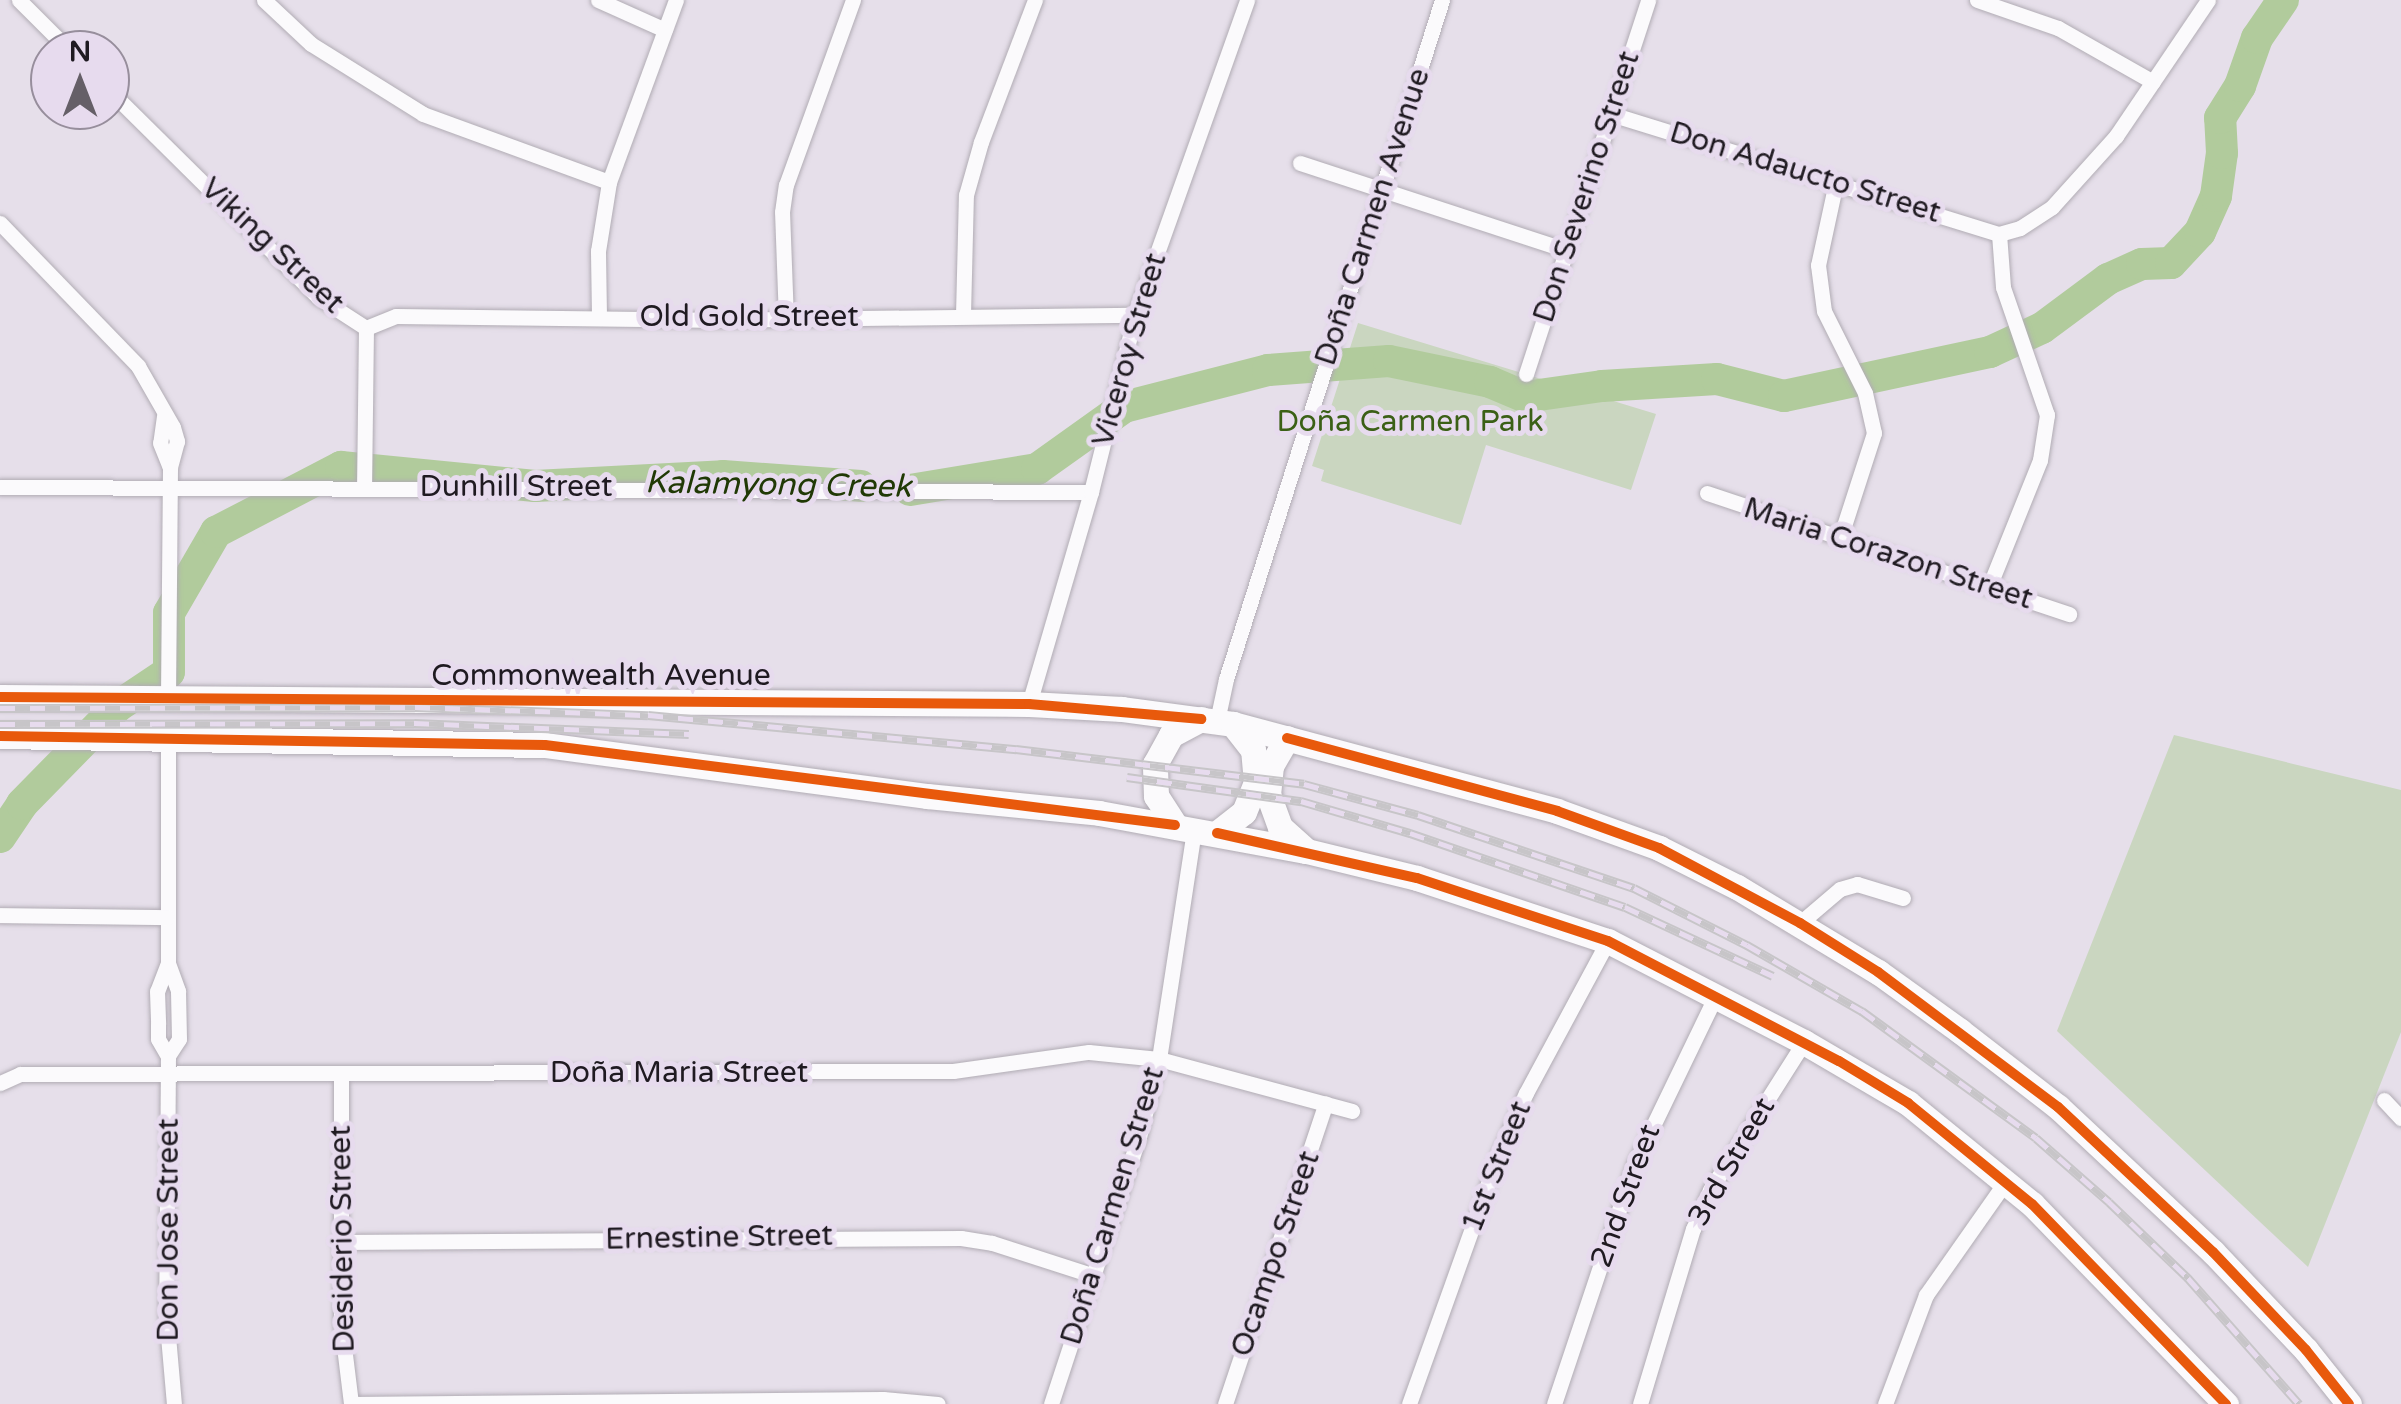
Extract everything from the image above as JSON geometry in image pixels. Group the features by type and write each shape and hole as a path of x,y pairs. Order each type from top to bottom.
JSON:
{"main road":[{"name":"Commonwealth Avenue","path":"0,697 1029,704 1217,721 1574,817 1659,848 1800,923 1878,972 2058,1107 2212,1252 2306,1350 2349,1404"},
{"path":"1217,721 1253,750 1256,783 1244,812 1196,829 1156,796 1155,764 1172,735 1217,721"},
{"path":"0,736 168,736 546,746 1196,829 1417,878 1608,941 1804,1042 1908,1103 2006,1181 2226,1404"},
{"path":"1287,738 1271,766 1268,794 1280,827 1306,851"}],"street":[{"path":"19,0 49,30"},
{"path":"264,0 311,44 423,114 609,182"},
{"path":"598,0 665,30"},
{"path":"599,316 598,251 609,182 676,0"},
{"path":"786,320 782,212 786,185 853,0"},
{"path":"964,315 966,195 980,142 1035,0"},
{"name":"Viceroy Street","path":"1029,704 1091,492 1135,315 1247,0"},
{"name":"Doña Carmen Avenue","path":"1217,721 1229,670 1442,0"},
{"name":"Don Severino Street","path":"1526,374 1648,0"},
{"path":"1977,0 2058,28 2152,82"},
{"path":"1990,587 2040,460 2047,415 1998,261 1999,234 2020,228 2052,207 2116,136 2208,0"},
{"name":"Viking Street","path":"130,111 318,297 366,328 364,486"},
{"name":"Don Adaucto Street","path":"1611,114 1999,234"},
{"path":"1300,163 1566,250"},
{"path":"1836,182 1818,265 1824,311 1865,394 1874,433 1840,538"},
{"path":"0,223 138,366 164,416 160,442 170,468 171,488 168,697"},
{"name":"Old Gold Street","path":"366,328 396,316 786,320 1135,315"},
{"name":"Dunhill Street","path":"0,487 1091,492"},
{"name":"Maria Corazon Street","path":"1707,494 2069,614"},
{"name":"Don Jose Street","path":"168,736 168,963 178,991 179,1039 168,1056 166,1313 174,1404"},
{"name":"Doña Carmen Street","path":"1050,1404 1094,1276 1158,1059 1196,829"},
{"path":"1800,923 1840,889 1858,884 1903,898"},
{"path":"0,915 167,916"},
{"name":"1st Street","path":"1409,1404 1497,1158 1526,1093 1608,941"},
{"name":"2nd Street","path":"1554,1404 1634,1165 1716,995"},
{"name":"3rd Street","path":"1640,1404 1692,1229 1710,1190 1804,1042"},
{"name":"Doña Maria Street","path":"0,1084 20,1074 953,1071 1089,1052 1158,1059 1352,1110"},
{"name":"Desiderio Street","path":"341,1074 340,1322 350,1404"},
{"path":"2384,1100 2401,1118"},
{"name":"Ocampo Street","path":"1225,1404 1326,1103"},
{"path":"1888,1402 1926,1295 2006,1181"},
{"name":"Ernestine Street","path":"338,1242 961,1238 992,1242 1094,1276"},
{"path":"350,1404 883,1399 938,1404"}],"green space":[{"name":"Doña Carmen Park","path":"1358,323 1656,414 1631,490 1486,445 1461,525 1321,481 1324,470 1312,466"},
{"path":"2174,735 2401,790 2401,1032 2308,1267 2057,1031"}],"waterway":[{"name":"Kalamyong Creek","path":"910,490 1037,469 1124,407 1268,370 1389,361 1490,382 1525,397 1602,386 1717,379 1784,396 1990,352 2042,328 2108,279 2142,264 2171,263 2200,232 2216,196 2222,153 2220,118 2240,86 2257,38 2283,0"},
{"name":"Kalamyong Creek","path":"0,837 22,804 118,706 169,672 169,613 216,532 341,467 535,486 723,476 861,486"}],"railway":[{"path":"0,708 415,707 648,715 1016,749 1304,784 1418,815 1634,888 1747,945 1862,1011 2036,1138 2109,1202 2188,1278 2299,1404"},
{"path":"0,724 414,723 689,734"},
{"path":"1127,777 1301,801 1410,833 1625,907 1773,976"}],"cycle path":[{"path":"0,697 1029,704 1201,719"},
{"path":"0,736 545,745 1175,825"},
{"path":"1287,738 1557,811 1659,848 1800,923 1878,972 2058,1107 2213,1252 2306,1350 2349,1404"},
{"path":"1217,833 1417,878 1608,941 1839,1061 1908,1103 2032,1204 2226,1404"}]}
